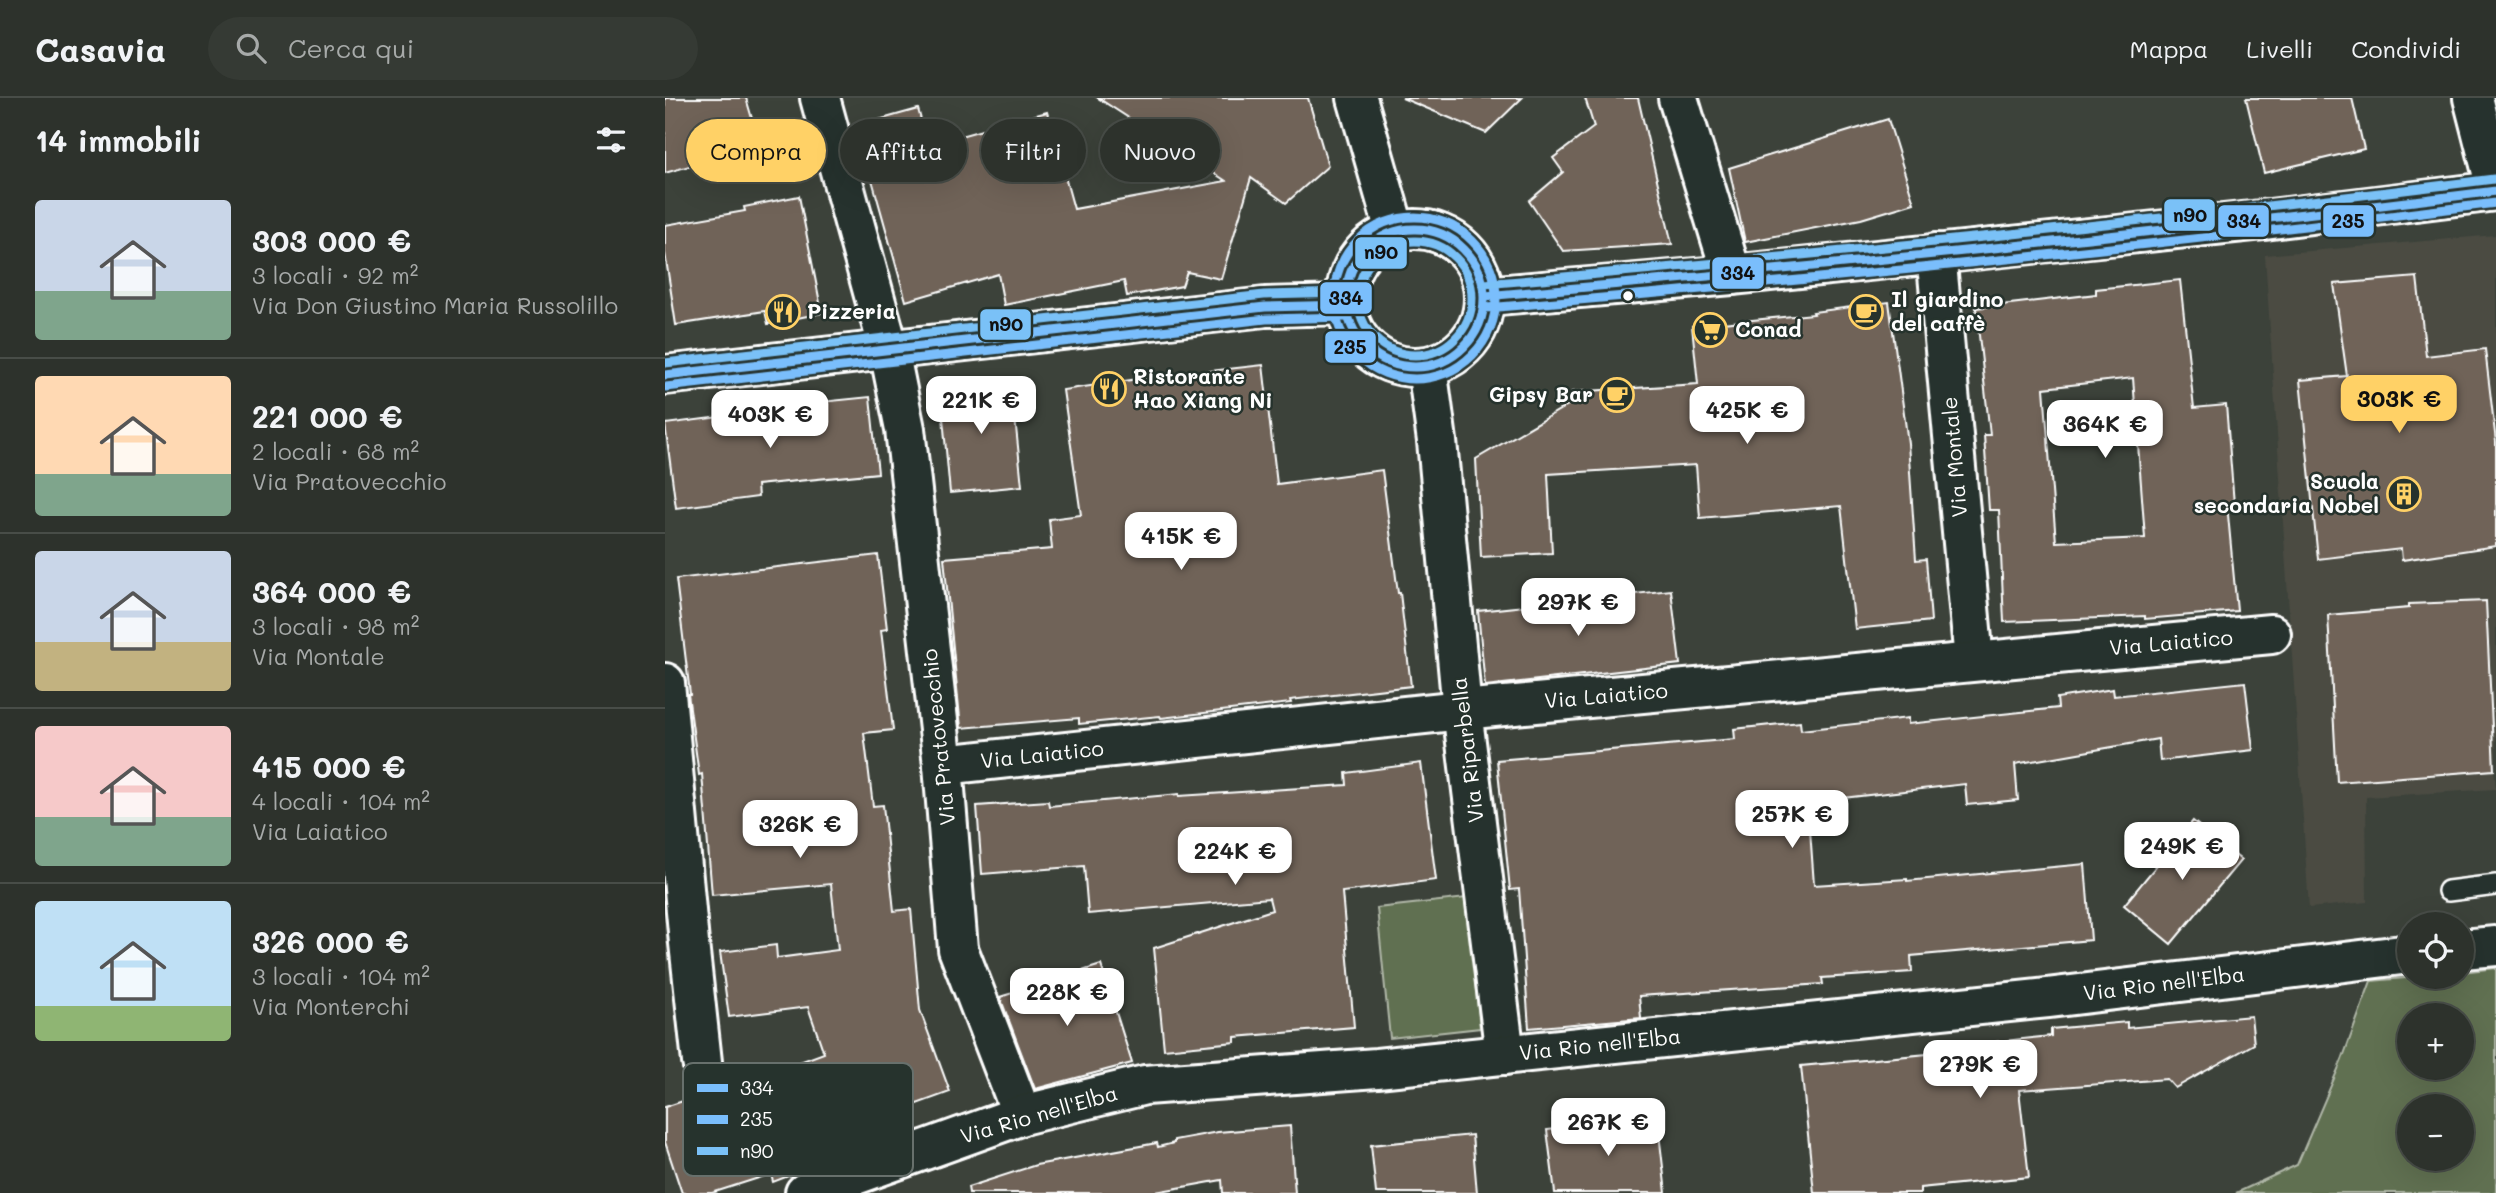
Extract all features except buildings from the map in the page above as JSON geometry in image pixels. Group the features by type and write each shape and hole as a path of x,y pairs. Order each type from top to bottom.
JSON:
{"street":[{"name":"Via Pratovecchio","path":"820,98 896,381 909,455 943,765 958,949 1022,1115"},
{"path":"1357,98 1395,232"},
{"path":"1678,98 1732,275"},
{"path":"1486,296 1732,275 2263,220 2496,190 2473,98"},
{"path":"1418,228 1442,233 1462,246 1477,265 1486,296 1478,329 1465,346 1448,359 1427,367 1406,367 1384,360 1366,347 1353,329 1346,288 1352,269 1363,253 1377,240 1395,232 1418,228"},
{"name":"Via Montale","path":"1936,253 1974,661"},
{"path":"665,375 1265,307 1347,305"},
{"name":"Via Riparbella","path":"1427,367 1438,446 1462,710 1505,1055"},
{"name":"Via Laiatico","path":"943,765 1462,710 2271,634"},
{"path":"665,683 702,1062"},
{"path":"2474,948 2496,946"},
{"name":"Via Rio nell'Elba","path":"913,1154 1022,1115 1104,1093 1145,1086 1505,1055 2048,998 2397,956"},
{"name":"Via Rio nell'Elba","path":"805,1193 852,1176"}],"lane":[{"path":"2448,891 2496,885"}],"shaded area":[{"path":"2496,235 2496,789 2366,797 2367,902 2309,908 2265,255"}],"green space":[{"path":"1466,898 1480,1028 1390,1038 1377,908"},
{"path":"2496,968 2496,1193 2236,1193 2297,1165 2342,1060 2371,981 2397,979 2397,989 2474,989 2474,971"}],"transit line":[{"name":"n90","path":"1484,284 1989,236 2494,179"},
{"name":"334","path":"1485,296 1991,248 2496,191"},
{"name":"235","path":"1486,308 1991,261 2496,203"},
{"name":"235","path":"1415,217 1446,223 1460,230 1472,241 1483,253 1490,267 1496,298 1490,329 1483,343 1472,355 1460,366 1446,373 1415,379 1384,373 1370,366 1358,355 1347,343 1340,329 1334,298 1340,267 1347,253 1358,241 1370,230 1384,223 1415,217"},
{"name":"334","path":"1415,229 1441,234 1464,249 1479,272 1484,298 1479,324 1464,347 1441,362 1415,367 1389,362 1366,347 1351,324 1346,298 1351,272 1366,249 1389,234 1415,229"},
{"name":"n90","path":"1415,241 1437,246 1455,258 1467,276 1472,298 1467,320 1455,338 1437,350 1415,355 1393,350 1375,338 1363,320 1358,298 1363,276 1375,258 1393,246 1415,241"},
{"name":"n90","path":"665,363 1264,295 1347,293"},
{"name":"334","path":"665,375 1265,307 1347,305"},
{"name":"235","path":"666,387 1266,319 1347,317"}],"place":[{"name":"Pizzeria","path":"783,312"},
{"name":"Il giardino del caffè","path":"1866,312"},
{"name":"Conad","path":"1710,330"},
{"name":"Ristorante Hao Xiang Ni","path":"1109,389"},
{"name":"Gipsy Bar","path":"1617,395"},
{"name":"Scuola secondaria Nobel","path":"2404,494"}]}
